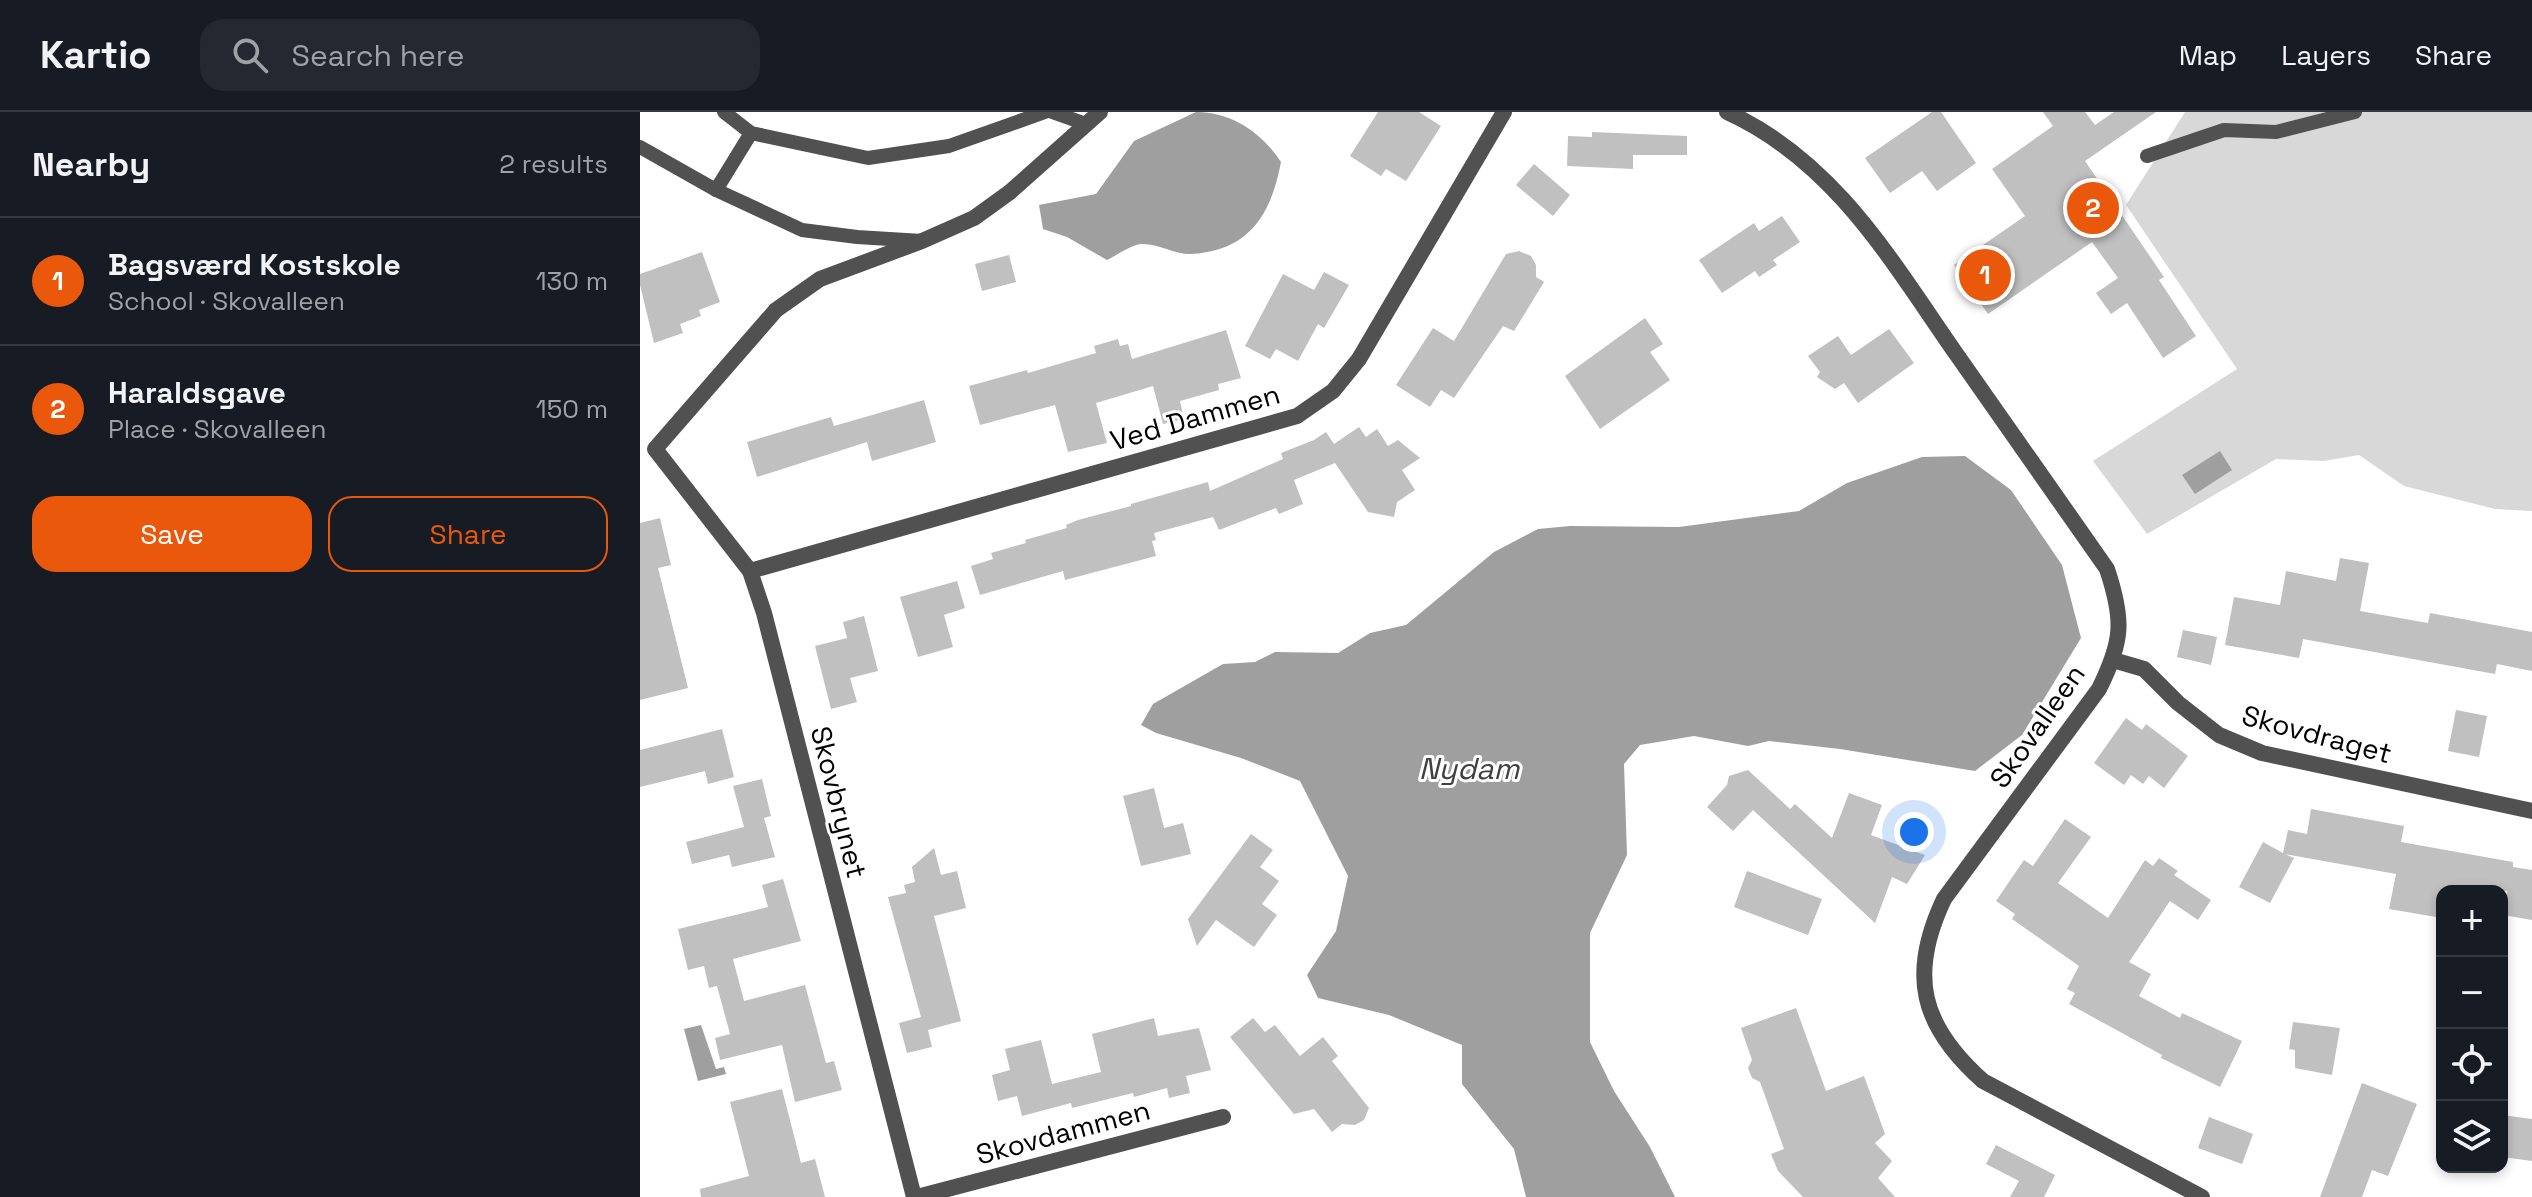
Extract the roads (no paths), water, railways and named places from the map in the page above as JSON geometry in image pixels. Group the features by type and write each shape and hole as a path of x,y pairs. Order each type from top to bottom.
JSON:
{"street":[{"path":"922,241 974,218 1010,192 1100,112"},
{"name":"Ved Dammen","path":"750,571 1297,416 1333,391 1359,359 1504,112"},
{"name":"Skovalleen","path":"1727,112 1749,122 1807,161 1859,214 2107,569 2116,597 2120,622 2113,660 2099,689 1944,899 1929,930 1924,965 1926,997 1937,1028 1957,1059 1983,1081 2202,1197"},
{"name":"Skovbrynet","path":"915,1197 764,613 750,571 655,449 776,310 820,279 922,241"},
{"name":"Skovdraget","path":"2113,660 2144,669 2178,703 2219,735 2262,753 2532,811"},
{"name":"Skovdammen","path":"915,1197 1223,1117"}],"lane":[{"path":"724,112 751,133 868,158 949,146 1045,112"},
{"path":"1052,112 1086,124"},
{"path":"2147,156 2224,130 2276,132 2355,112"},
{"path":"716,190 751,133"},
{"path":"640,147 716,190 802,230 922,241"}],"water":[{"path":"1196,112 1222,116 1245,126 1265,142 1281,162 1277,181 1263,214 1242,238 1228,246 1190,254 1141,244 1107,260 1067,237 1043,229 1039,205 1096,194 1134,141"},
{"path":"2220,451 2232,470 2195,494 2182,475"},
{"name":"Nydam","path":"1965,456 2011,490 2062,565 2081,638 2022,735 1975,771 1840,749 1769,741 1748,746 1694,736 1640,745 1624,764 1627,855 1590,933 1590,1042 1614,1091 1650,1147 1675,1197 1526,1197 1514,1149 1462,1084 1462,1045 1389,1015 1318,998 1307,975 1336,931 1348,876 1300,781 1241,758 1156,733 1141,725 1153,704 1223,664 1255,662 1275,652 1338,653 1370,633 1406,625 1494,552 1538,529 1570,526 1679,527 1799,511 1847,483 1922,457"},
{"path":"701,1025 716,1069 724,1067 726,1074 698,1081 684,1029"}],"place":[{"name":"Haraldsgave","path":"2093,208"},
{"name":"Bagsværd Kostskole","path":"1985,275"}]}
